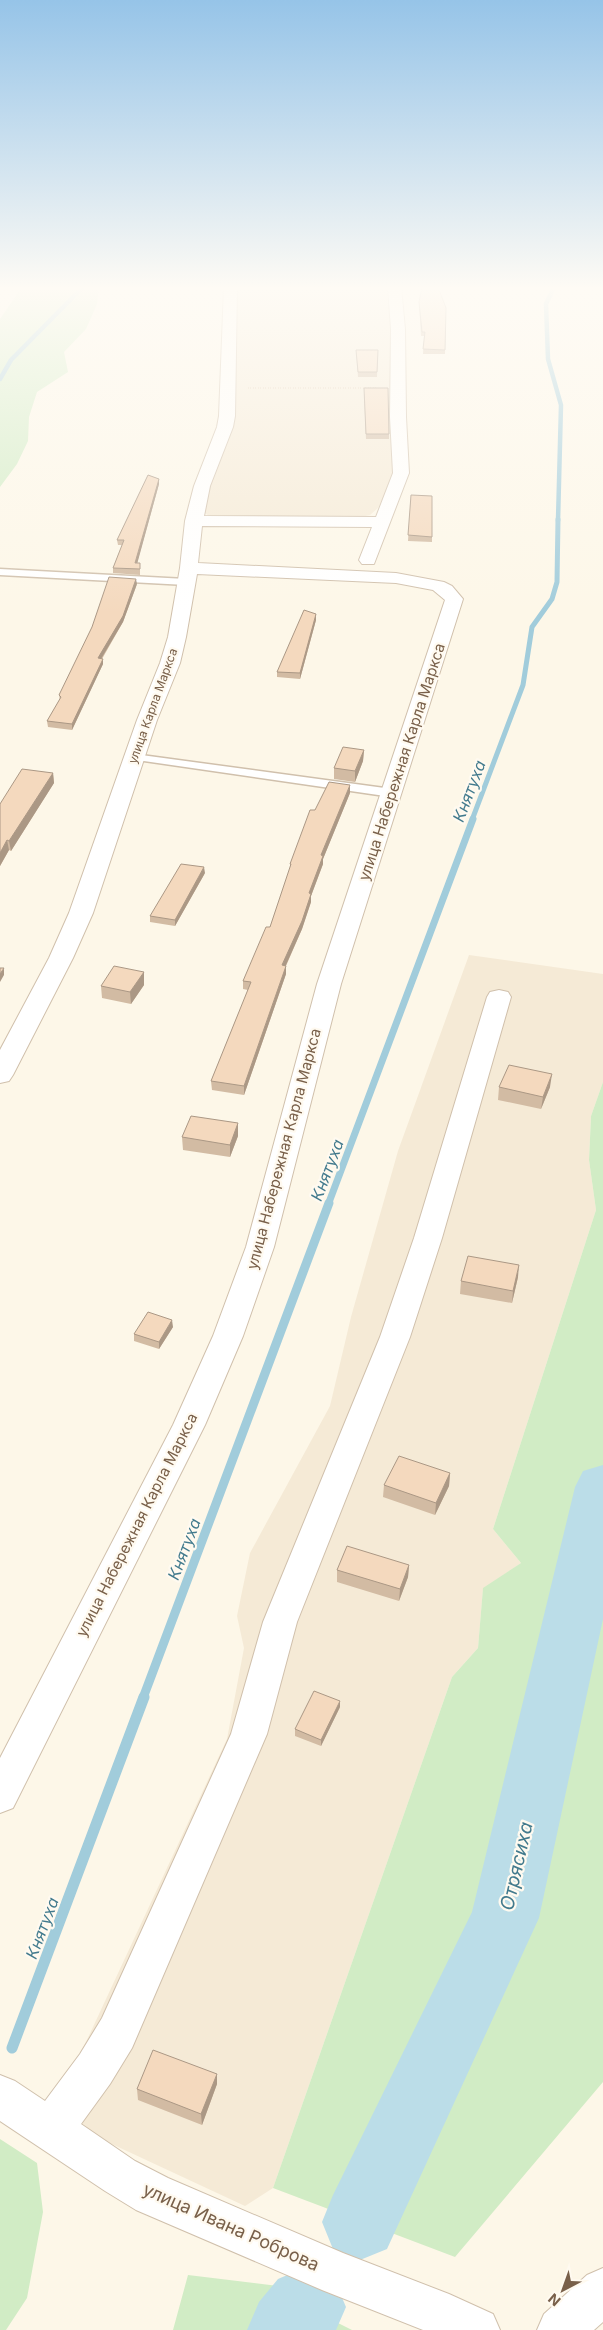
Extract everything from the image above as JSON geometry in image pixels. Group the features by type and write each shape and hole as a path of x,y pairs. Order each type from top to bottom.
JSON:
{"street":[{"name":"улица Карла Маркса","path":"0,1075 61,958 81,913 134,757 170,663 188,575 194,521 202,486 225,427 227,396"},
{"path":"368,560 401,473 398,396"},
{"path":"194,521 381,522"},
{"name":"улица Набережная Карла Маркса","path":"0,1796 189,1425 228,1336 260,1247 329,984 428,678 453,608 454,599 446,590 427,583 396,578 188,575"},
{"path":"52,2128 95,2069 117,2033 233,1774 249,1734 280,1622 395,1337 428,1238 499,997"},
{"name":"улица Ивана Роброва","path":"0,2096 52,2128 120,2176 152,2194 329,2270 449,2317 477,2330"},
{"path":"560,2330 603,2291"}],"lane":[{"path":"0,572 188,575"},
{"path":"134,757 392,793"}],"shaded area":[{"path":"224,396 391,396 390,431 396,473 378,508 370,515 356,518 223,518 209,516 202,511"},
{"path":"469,955 603,974 603,1082 591,1116 589,1160 596,1210 493,1529 521,1563 483,1589 478,1648 452,1677 273,2188 245,2206 101,2139 54,2099 86,2042 227,1739 244,1648 237,1616 250,1553 330,1406 351,1317 398,1151"}],"green space":[{"path":"0,396 36,396 29,417 28,441 17,464 0,487"},
{"path":"603,1082 603,2082 455,2257 273,2188 452,1677 478,1648 483,1588 521,1563 493,1529 596,1210 589,1160 591,1116"},
{"path":"0,2139 37,2163 43,2212 27,2298 6,2330 0,2330"},
{"path":"188,2275 286,2287 306,2307 352,2330 173,2330"}],"building":[{"path":"364,396 388,396 389,434 366,434"},
{"path":"148,475 159,479 135,563 140,563 140,569 113,568 124,540 117,540"},
{"path":"411,495 432,496 432,537 408,535"},
{"path":"109,577 136,579 123,616 98,658 103,659 72,724 47,721 61,697 59,695 92,627"},
{"path":"304,610 316,614 300,673 277,672"},
{"path":"343,747 364,750 355,771 334,768"},
{"path":"22,769 53,773 0,853 0,804"},
{"path":"329,782 350,785 321,855 323,856 309,893 311,894 302,921 282,965 286,966 244,1086 211,1081 251,982 243,981 266,927 270,927 310,810 315,810"},
{"path":"181,864 204,867 175,920 150,916"},
{"path":"114,966 144,972 130,992 101,986"},
{"path":"509,1065 552,1074 543,1097 499,1087"},
{"path":"191,1116 238,1123 230,1145 182,1137"},
{"path":"468,1256 519,1265 513,1291 461,1281"},
{"path":"148,1312 172,1320 159,1342 134,1334"},
{"path":"399,1456 450,1473 436,1503 384,1485"},
{"path":"347,1546 409,1565 400,1589 337,1570"},
{"path":"314,1691 340,1701 321,1740 295,1729"},
{"path":"153,2050 217,2074 201,2114 137,2089"}],"waterway":[{"name":"Княтуха","path":"558,396 561,405 558,521"},
{"name":"Княтуха","path":"472,820 523,685 532,627 552,599 557,582 558,519"},
{"name":"Княтуха","path":"328,1205 473,819"},
{"name":"Княтуха","path":"143,1698 329,1203"},
{"name":"Отрясиха","path":"360,2222 505,1918 603,1487"},
{"name":"Княтуха","path":"12,2048 144,1697"},
{"name":"Отрясиха","path":"287,2330 306,2307"}]}
